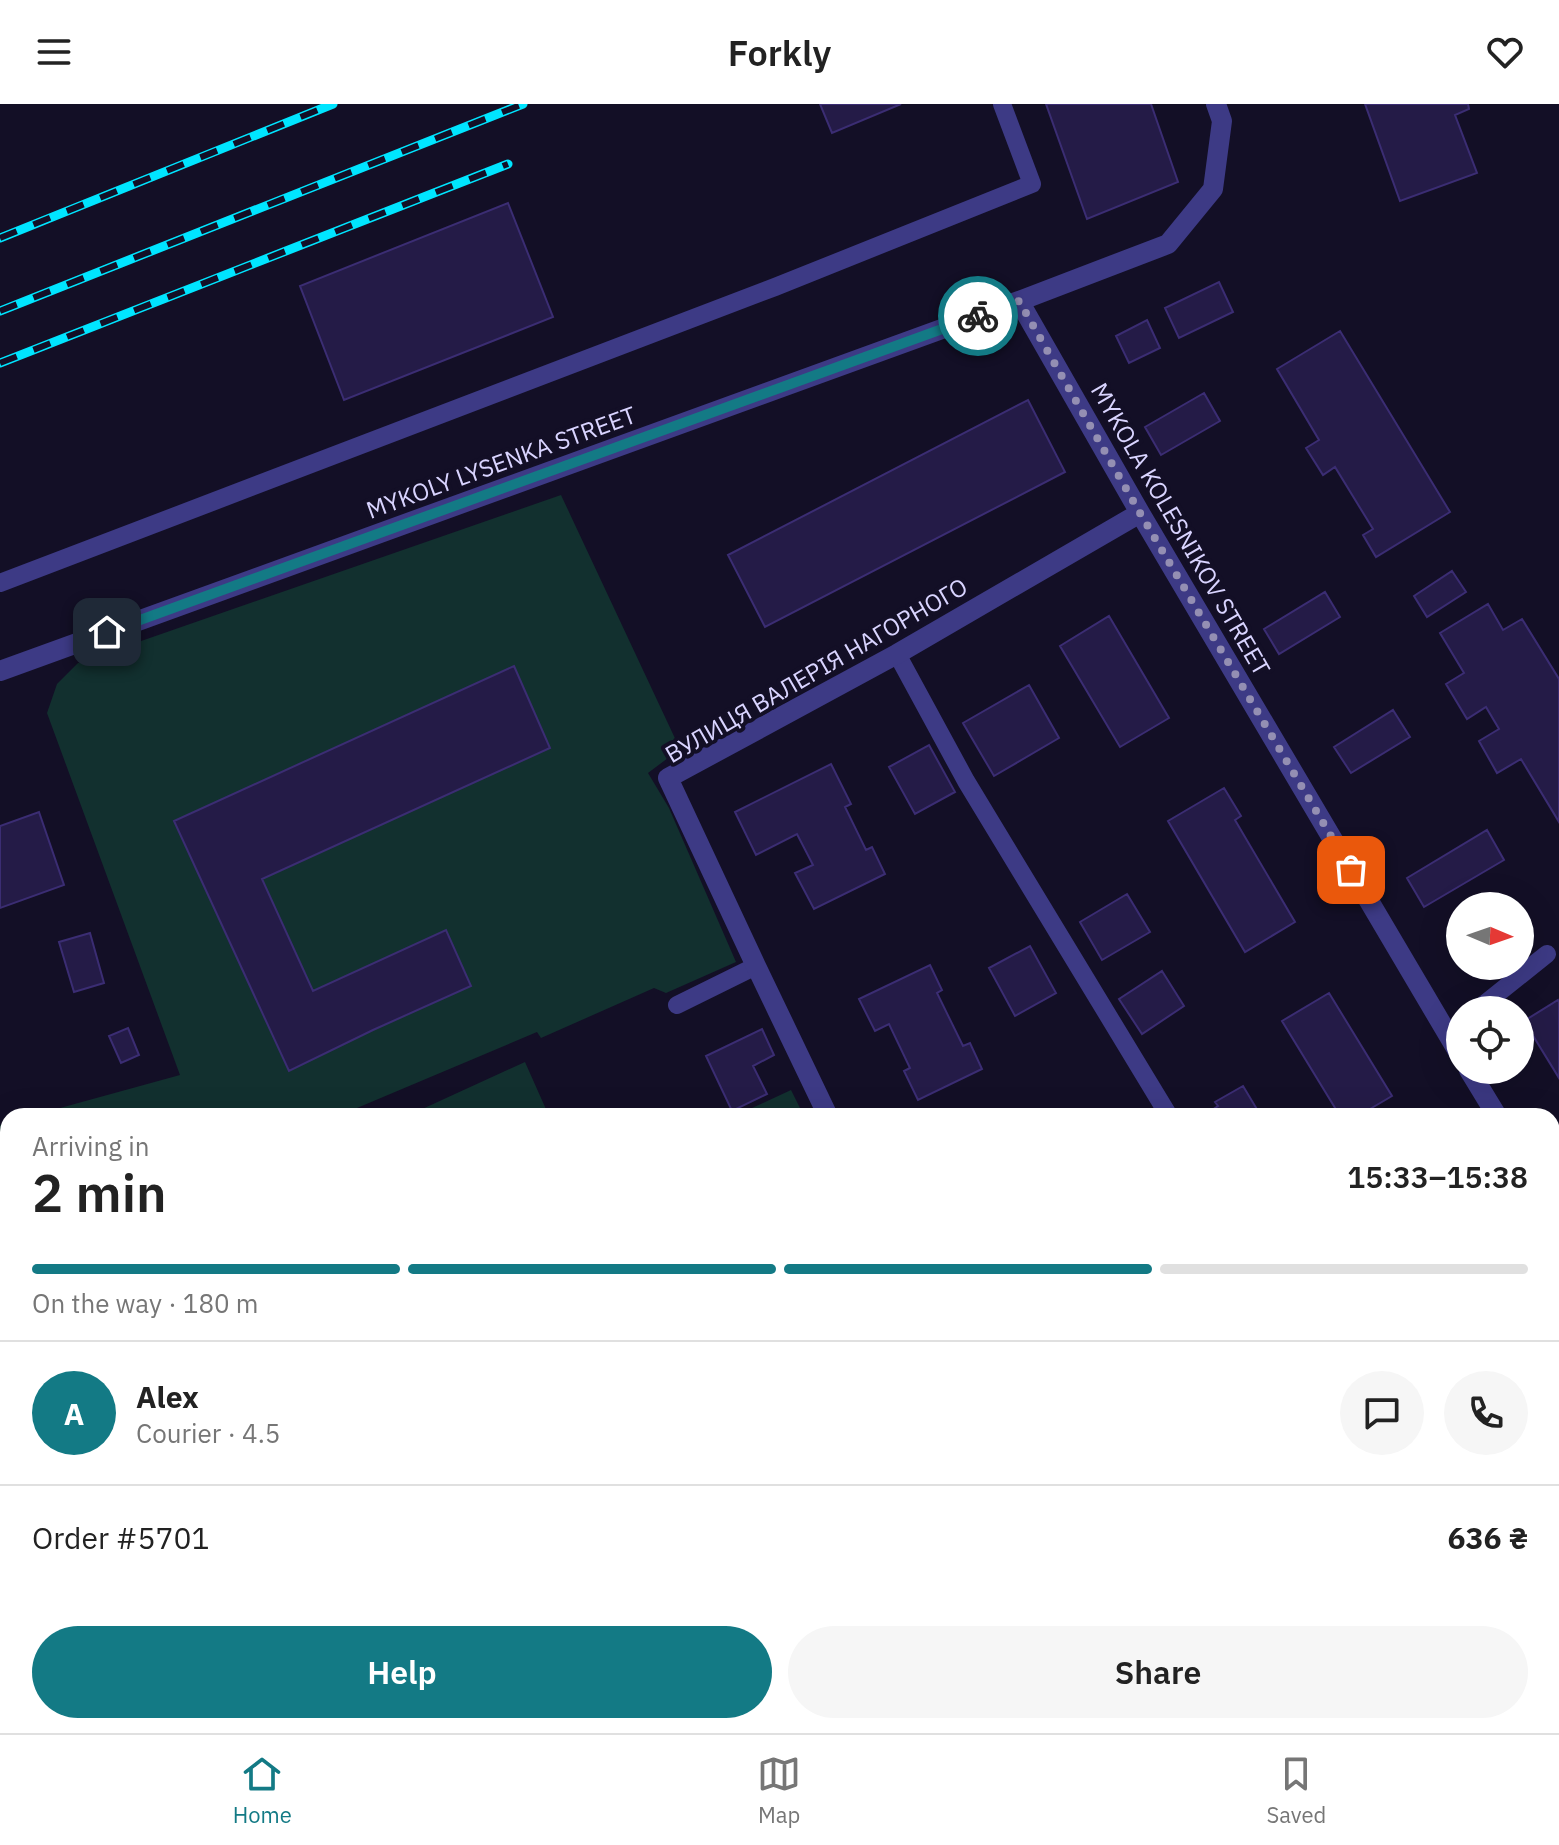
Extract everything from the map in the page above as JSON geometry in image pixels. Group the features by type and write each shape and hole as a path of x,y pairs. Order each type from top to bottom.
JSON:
{"street":[{"path":"1019,301 1168,244 1213,189 1222,121 1216,104"},
{"name":"MYKOLA KOLESNIKOV STREET","path":"1019,301 1140,513 1446,1016"},
{"name":"MYKOLY LYSENKA STREET","path":"0,671 1019,301"},
{"name":"ВУЛИЦЯ ВАЛЕРІЯ НАГОРНОГО","path":"824,1108 668,778 897,654 1140,513"},
{"path":"1478,1084 1492,1108"}],"lane":[{"path":"0,583 775,287 1032,184 1002,104"},
{"path":"897,654 966,781 1164,1108"},
{"path":"1494,996 1547,954"},
{"path":"677,1005 756,966"}],"green space":[{"path":"561,495 680,749 648,773 669,808 736,962 666,993 654,988 541,1038 537,1032 357,1108 60,1108 180,1075 47,713 57,684 78,663"},
{"path":"525,1062 545,1108 424,1108"},
{"path":"791,1090 800,1108 752,1108"}],"building":[{"path":"820,104 901,104 832,133"},
{"path":"1046,104 1151,104 1178,182 1087,219"},
{"path":"1365,104 1468,104 1469,109 1455,115 1477,173 1400,201"},
{"path":"508,203 553,317 344,400 300,286"},
{"path":"1219,282 1233,312 1179,338 1165,308"},
{"path":"1147,320 1160,348 1129,363 1116,336"},
{"path":"1340,331 1450,512 1376,557 1363,535 1373,529 1335,467 1323,475 1306,448 1319,440 1277,369"},
{"path":"1204,393 1220,421 1161,455 1145,427"},
{"path":"1028,400 1065,472 765,627 728,555"},
{"path":"1452,571 1466,592 1427,617 1414,596"},
{"path":"1325,592 1340,617 1279,654 1264,629"},
{"path":"1488,604 1503,630 1522,619 1559,679 1559,822 1521,759 1497,773 1479,741 1499,729 1486,707 1467,719 1446,684 1464,673 1440,633"},
{"path":"1109,616 1169,718 1120,747 1060,646"},
{"path":"514,666 550,748 262,879 313,991 446,930 471,986 289,1071 174,821"},
{"path":"1029,685 1059,738 994,776 963,723"},
{"path":"1393,710 1410,737 1351,773 1334,747"},
{"path":"929,745 955,792 915,814 889,767"},
{"path":"831,764 851,804 845,807 866,850 872,847 885,874 814,909 795,873 813,865 797,834 756,855 735,812"},
{"path":"1224,788 1241,816 1235,820 1295,922 1245,952 1168,821"},
{"path":"39,812 64,885 0,908 0,826"},
{"path":"1487,830 1504,860 1424,907 1407,878"},
{"path":"1127,894 1150,932 1102,960 1080,922"},
{"path":"90,933 104,983 74,992 59,942"},
{"path":"1030,946 1056,993 1015,1016 989,968"},
{"path":"930,965 942,990 937,993 963,1046 970,1043 982,1069 918,1100 904,1071 910,1068 889,1024 875,1031 859,999"},
{"path":"1162,971 1184,1006 1142,1034 1119,999"},
{"path":"1329,993 1392,1096 1372,1108 1335,1108 1282,1021"},
{"path":"1558,1000 1559,1078 1534,1037 1534,1015"},
{"path":"128,1028 139,1055 121,1063 109,1036"},
{"path":"762,1029 774,1055 753,1066 767,1094 738,1108 731,1108 706,1056"},
{"path":"1243,1086 1256,1108 1215,1108 1218,1106 1215,1102"}],"railway":[{"path":"0,238 333,104"},
{"path":"0,311 523,104"},
{"path":"0,363 508,164"}],"way so far":[{"path":"978,316 1019,301 1351,870"}],"route":[{"path":"107,632 978,316"}]}
